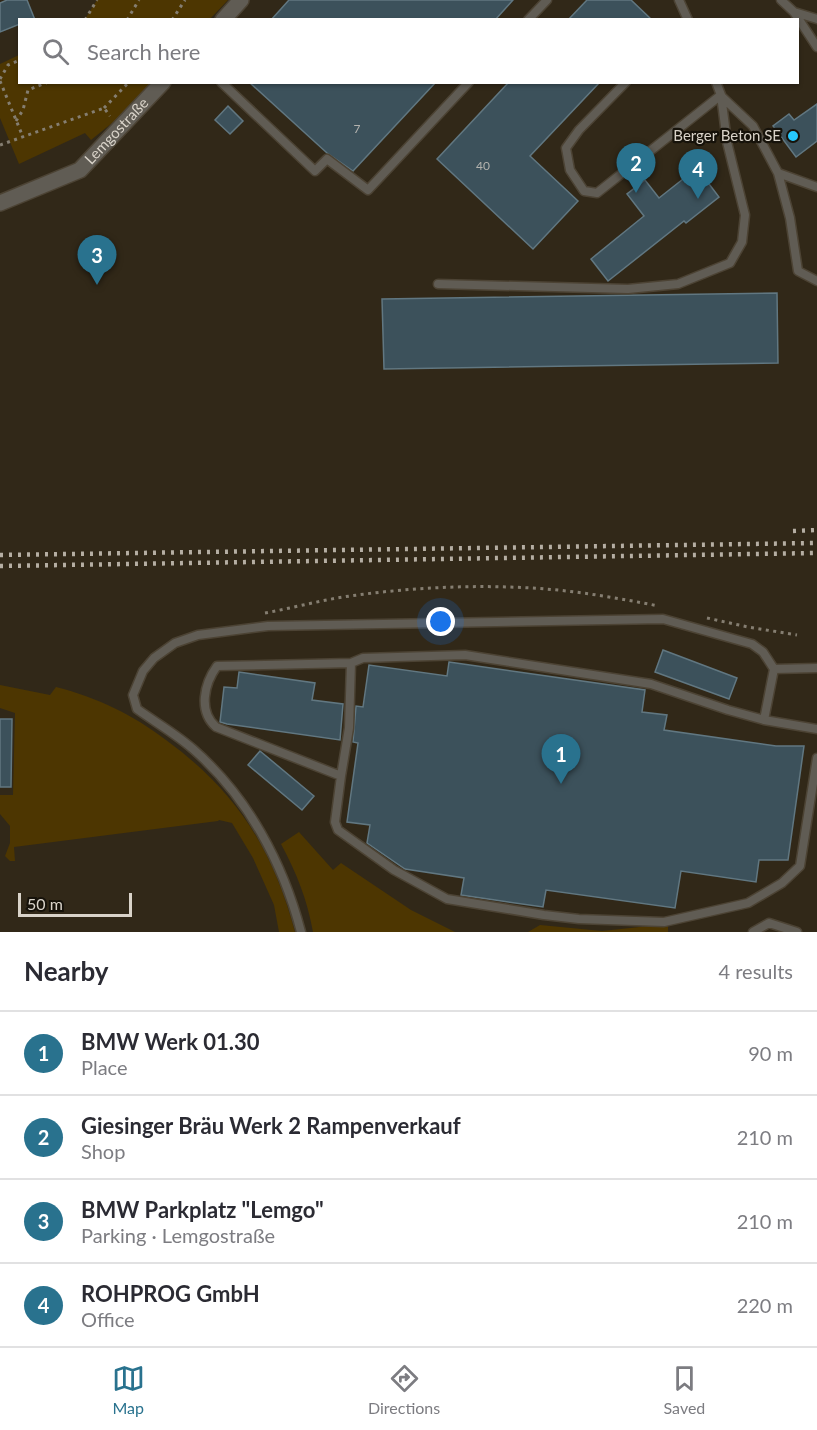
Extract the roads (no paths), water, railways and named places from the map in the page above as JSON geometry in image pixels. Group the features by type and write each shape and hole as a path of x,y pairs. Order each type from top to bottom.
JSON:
{"street":[{"path":"225,18 241,0"},
{"name":"Lemgostraße","path":"0,203 80,170 162,84"}],"lane":[{"path":"530,18 547,0"},
{"path":"679,0 686,18"},
{"path":"781,0 799,18"},
{"path":"794,12 817,19"},
{"path":"799,19 813,37 817,47"},
{"path":"223,84 315,171 327,159 368,190 467,84"},
{"path":"624,84 579,130 566,148 570,170 584,191 597,193 721,95"},
{"path":"438,284 628,289 678,284 730,263 742,242 745,215 727,142 721,95 717,84"},
{"path":"721,95 753,126 778,172 790,218 798,272 817,281"},
{"path":"778,172 817,187"},
{"path":"301,932 292,898 279,866 253,819 227,785 193,749 137,709 133,701 142,671 151,661 176,643 188,638 268,627 663,619 752,644 762,652 774,669 764,720"},
{"path":"341,776 216,727 209,720 205,711 206,692 211,674 217,666 351,663 363,658 465,655 651,684 764,720 817,729"},
{"path":"351,663 349,728 335,822 338,830 394,870 447,899 579,919 664,922 748,903 782,883 800,866 817,758"},
{"path":"774,669 817,668"},
{"path":"753,932 769,923 797,932"}],"railway":[{"path":"793,531 817,530"},
{"path":"0,555 817,543"},
{"path":"0,566 817,553"}],"place":[{"name":"Berger Beton SE","path":"793,136"},
{"name":"Giesinger Bräu Werk 2 Rampenverkauf","path":"636,193"},
{"name":"ROHPROG GmbH","path":"698,199"},
{"name":"BMW Parkplatz \"Lemgo\"","path":"97,285"},
{"name":"BMW Werk 01.30","path":"561,784"}]}
